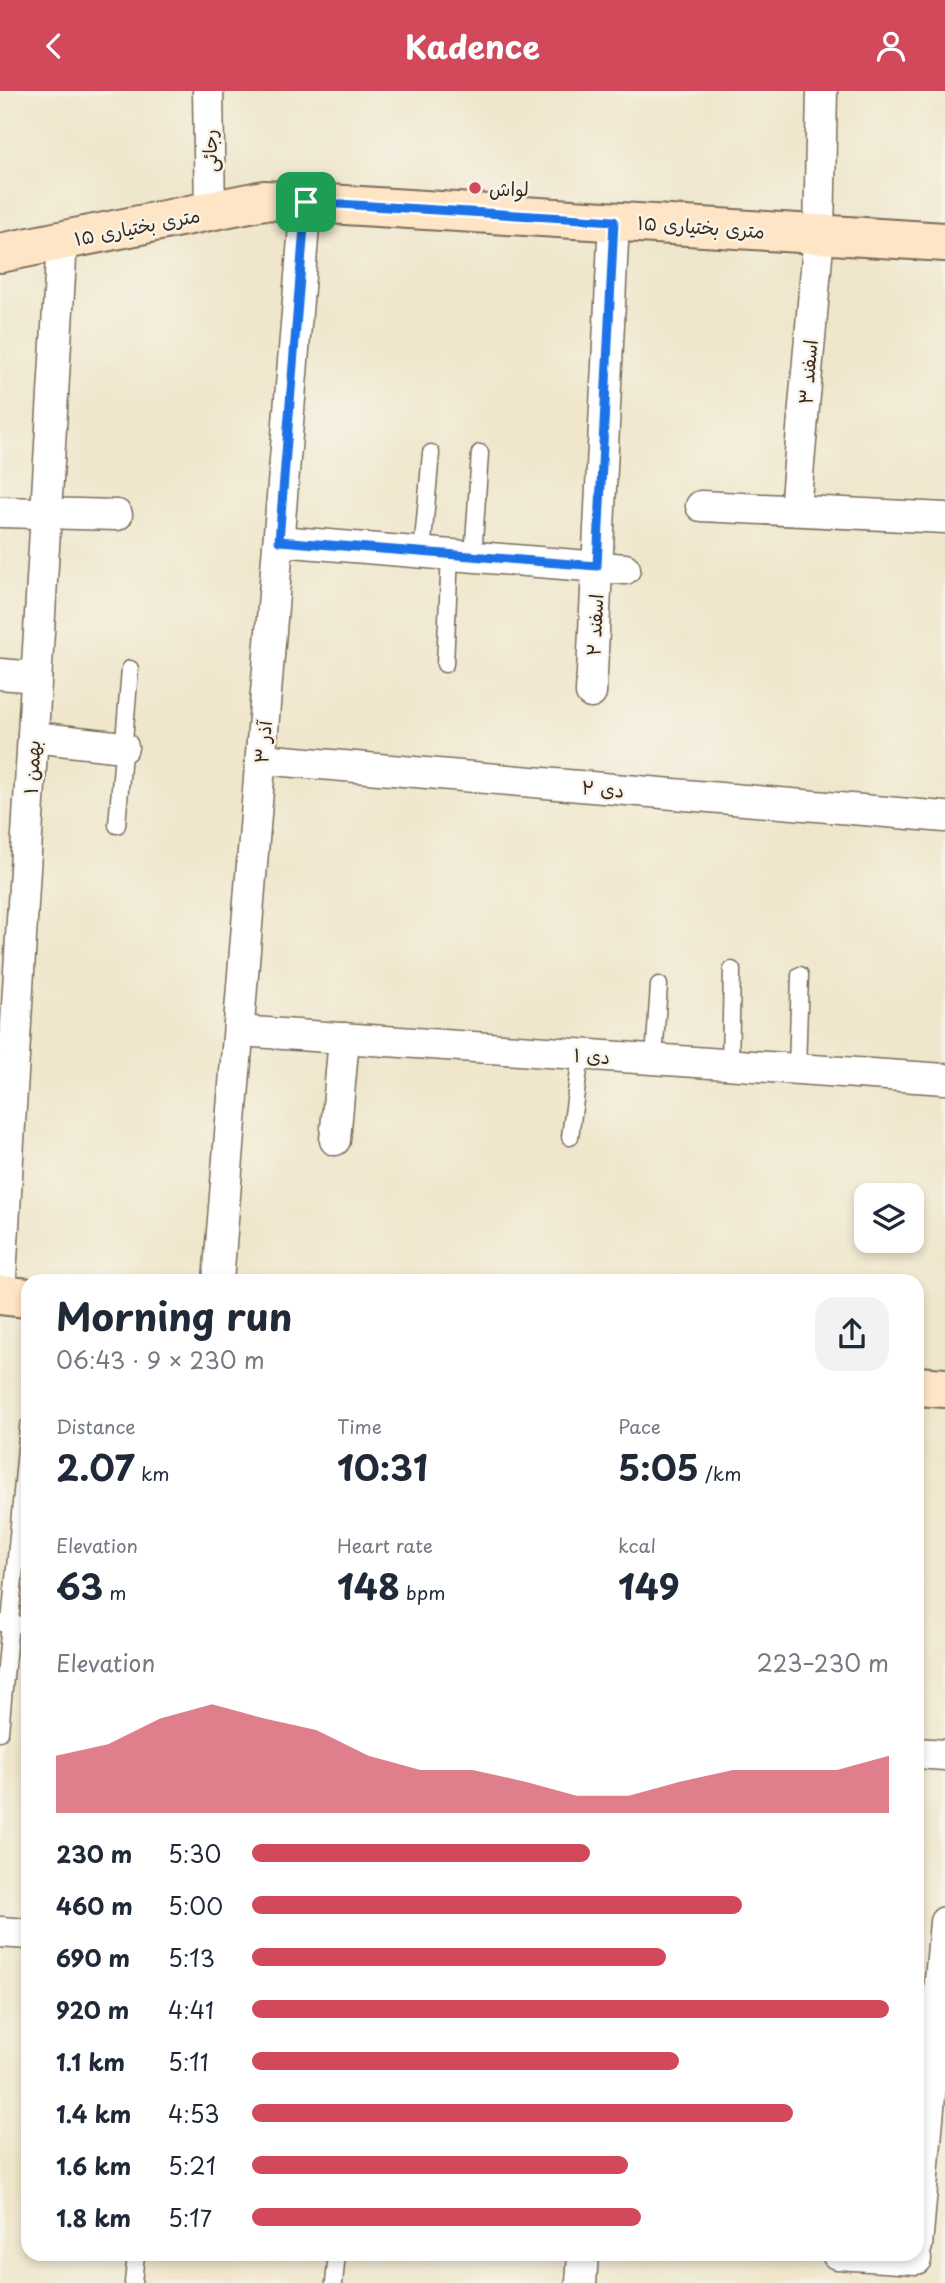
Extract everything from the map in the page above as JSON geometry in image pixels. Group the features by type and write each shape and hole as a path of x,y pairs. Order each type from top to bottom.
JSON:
{"street":[{"name":"رجائی","path":"208,91 210,211"},
{"name":"اسفند ۳","path":"795,510 818,234 822,91"},
{"name":"۱۵ متری بختیاری","path":"0,253 264,200 945,243"},
{"name":"آذر ۳","path":"219,1274 306,202"},
{"name":"اسفند ۲","path":"591,693 611,568 614,221"},
{"name":"بهمن ۱","path":"0,1295 8,1027 33,737 62,241"},
{"path":"701,506 945,518"},
{"path":"0,512 117,515"},
{"path":"279,541 611,568"},
{"path":"0,674 36,677"},
{"path":"33,737 123,747"},
{"name":"دی ۲","path":"261,759 945,817"},
{"name":"دی ۱","path":"239,1031 945,1079"},
{"path":"335,1140 344,1038"},
{"path":"0,1295 21,1297"},
{"path":"924,1386 945,1388"},
{"path":"924,1754 945,1755"},
{"path":"924,2145 933,2015 945,1922"},
{"path":"0,1932 21,1934"},
{"path":"581,2283 583,2261"}],"lane":[{"path":"430,453 448,555 445,664"},
{"path":"448,555 480,453"},
{"path":"117,825 130,669"},
{"path":"730,1065 732,970"},
{"path":"797,1069 800,975"},
{"path":"654,1059 659,985"},
{"path":"570,1137 581,1055"},
{"path":"0,1732 5,1623 21,1487"},
{"path":"134,2283 136,2261"},
{"path":"334,2283 336,2261"}],"place":[{"name":"لواش","path":"475,188"}],"route":[{"path":"306,202 614,221 597,566 279,541 306,202"}]}
